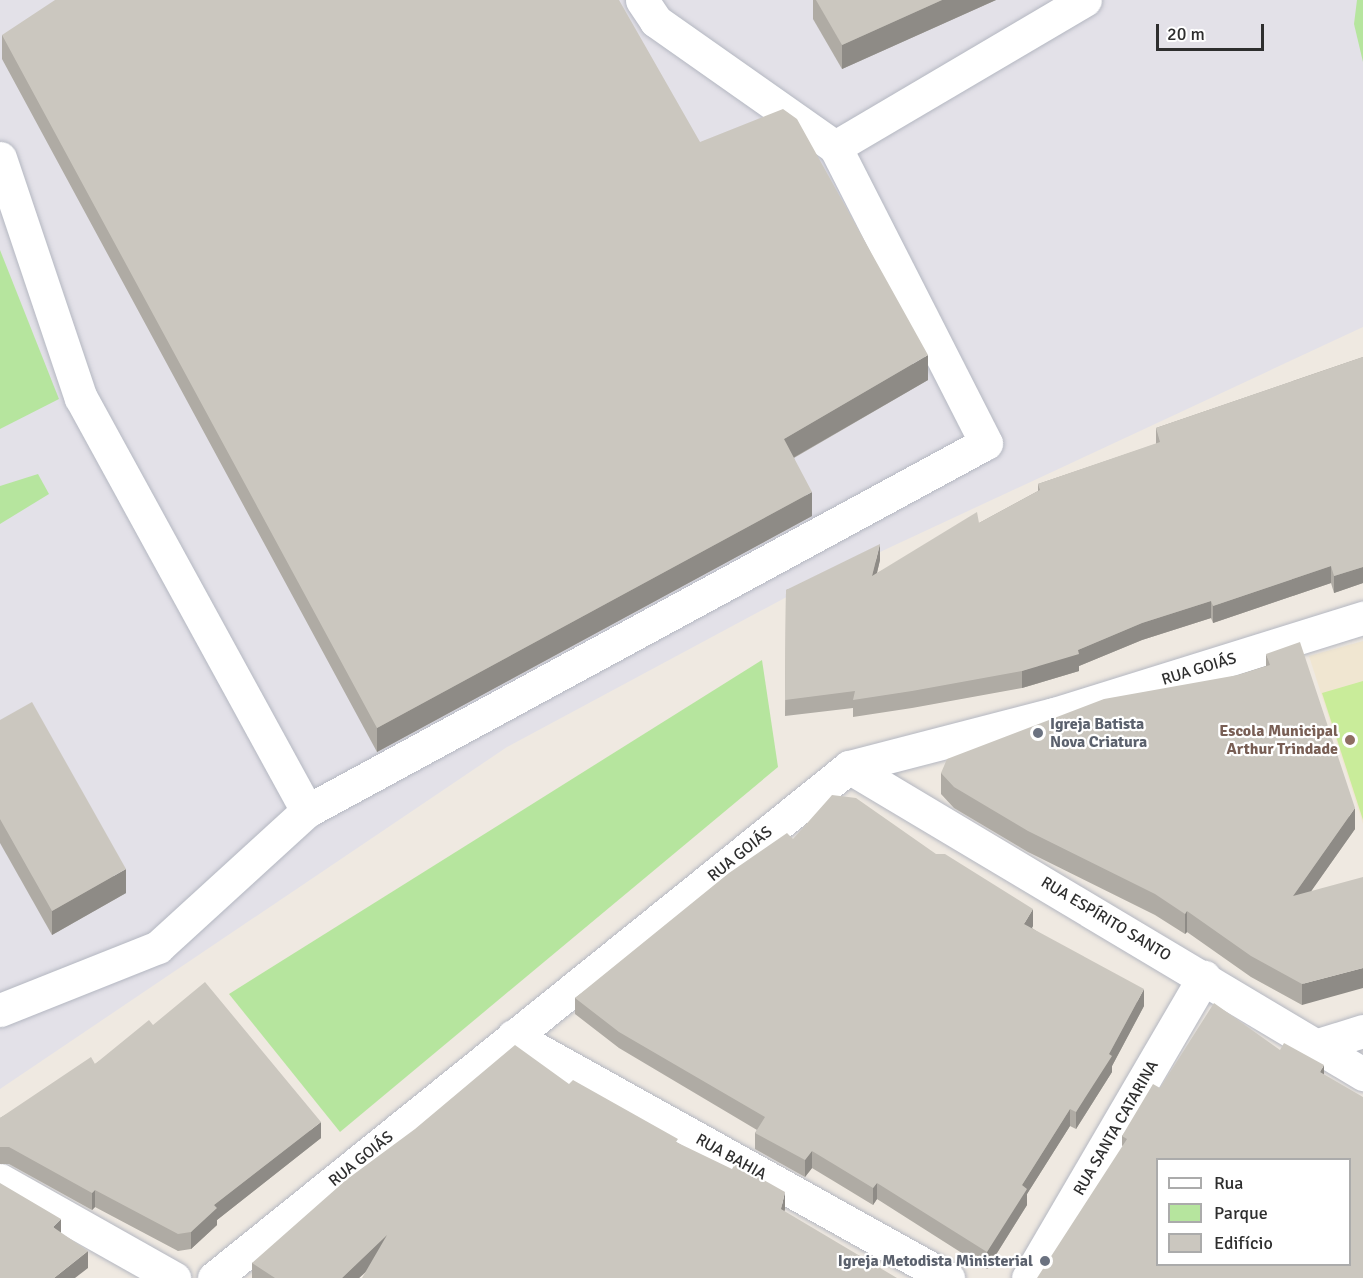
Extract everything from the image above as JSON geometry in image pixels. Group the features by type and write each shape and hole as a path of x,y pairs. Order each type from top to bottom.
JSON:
{"street":[{"path":"0,1010 158,946 307,811 986,443 834,147 656,21 642,0"},
{"path":"834,147 1085,0"},
{"path":"0,158 81,398 307,811"},
{"name":"RUA GOIÁS","path":"214,1278 849,767 1054,714 1363,618"},
{"name":"RUA ESPÍRITO SANTO","path":"849,767 1363,1074"},
{"name":"RUA SANTA CATARINA","path":"1028,1278 1204,977"},
{"path":"1318,1046 1363,1031"},
{"name":"RUA BAHIA","path":"513,1036 948,1278"},
{"path":"0,1180 174,1278"}],"shaded area":[{"path":"0,0 1363,0 1363,327 807,586 507,747 0,1089"},
{"name":"Escola Municipal Arthur Trindade","path":"1363,641 1363,824 1309,656"}],"green space":[{"path":"1357,0 1363,0 1363,62 1354,24"},
{"path":"0,250 59,399 0,429"},
{"path":"38,474 49,494 0,524 0,486"},
{"path":"762,660 778,767 340,1132 229,994"},
{"path":"1363,681 1363,820 1322,693"}],"building":[{"path":"55,0 619,0 700,142 783,109 797,119 928,355 784,439 812,492 377,728 2,35"},
{"path":"816,0 942,0 842,45"},
{"path":"1363,357 1363,567 1334,576 1331,566 1213,606 1211,601 1142,623 1078,650 1079,654 1022,671 853,700 855,691 785,700 786,590 880,544 872,576 977,512 979,523 1040,490 1038,484 1160,442 1156,428"},
{"path":"1300,642 1355,808 1293,896 1363,877 1363,968 1302,984 1251,956 1187,911 1185,914 1155,894 1028,831 954,787 941,773 947,759 1104,699 1238,675 1270,665 1266,654"},
{"path":"32,702 126,869 52,911 0,819 0,720"},
{"path":"832,795 856,798 936,854 945,854 1033,909 1024,924 1144,989 1109,1054 1112,1056 1076,1112 1070,1109 1022,1185 1027,1189 987,1252 877,1183 873,1188 812,1151 805,1160 755,1133 765,1117 619,1032 575,998 729,873 787,833 793,839"},
{"path":"205,982 321,1122 214,1205 217,1208 191,1232 178,1234 95,1190 92,1193 9,1147 0,1147 0,1118 91,1057 95,1064 149,1020 153,1025"},
{"path":"1214,1003 1280,1050 1284,1043 1324,1065 1320,1072 1363,1097 1363,1278 1037,1278 1127,1139 1122,1136 1153,1084 1160,1088"},
{"path":"515,1045 569,1084 573,1080 678,1139 676,1142 732,1169 735,1164 785,1192 781,1209 897,1278 362,1278 387,1235 342,1278 275,1278 252,1263 346,1180 415,1129"},
{"path":"0,1183 61,1219 53,1227 88,1251 54,1278 0,1278"}],"place":[{"name":"Igreja Batista Nova Criatura","path":"1038,733"},
{"name":"Escola Municipal Arthur Trindade","path":"1350,740"},
{"name":"Igreja Metodista Ministerial","path":"1045,1261"}]}
